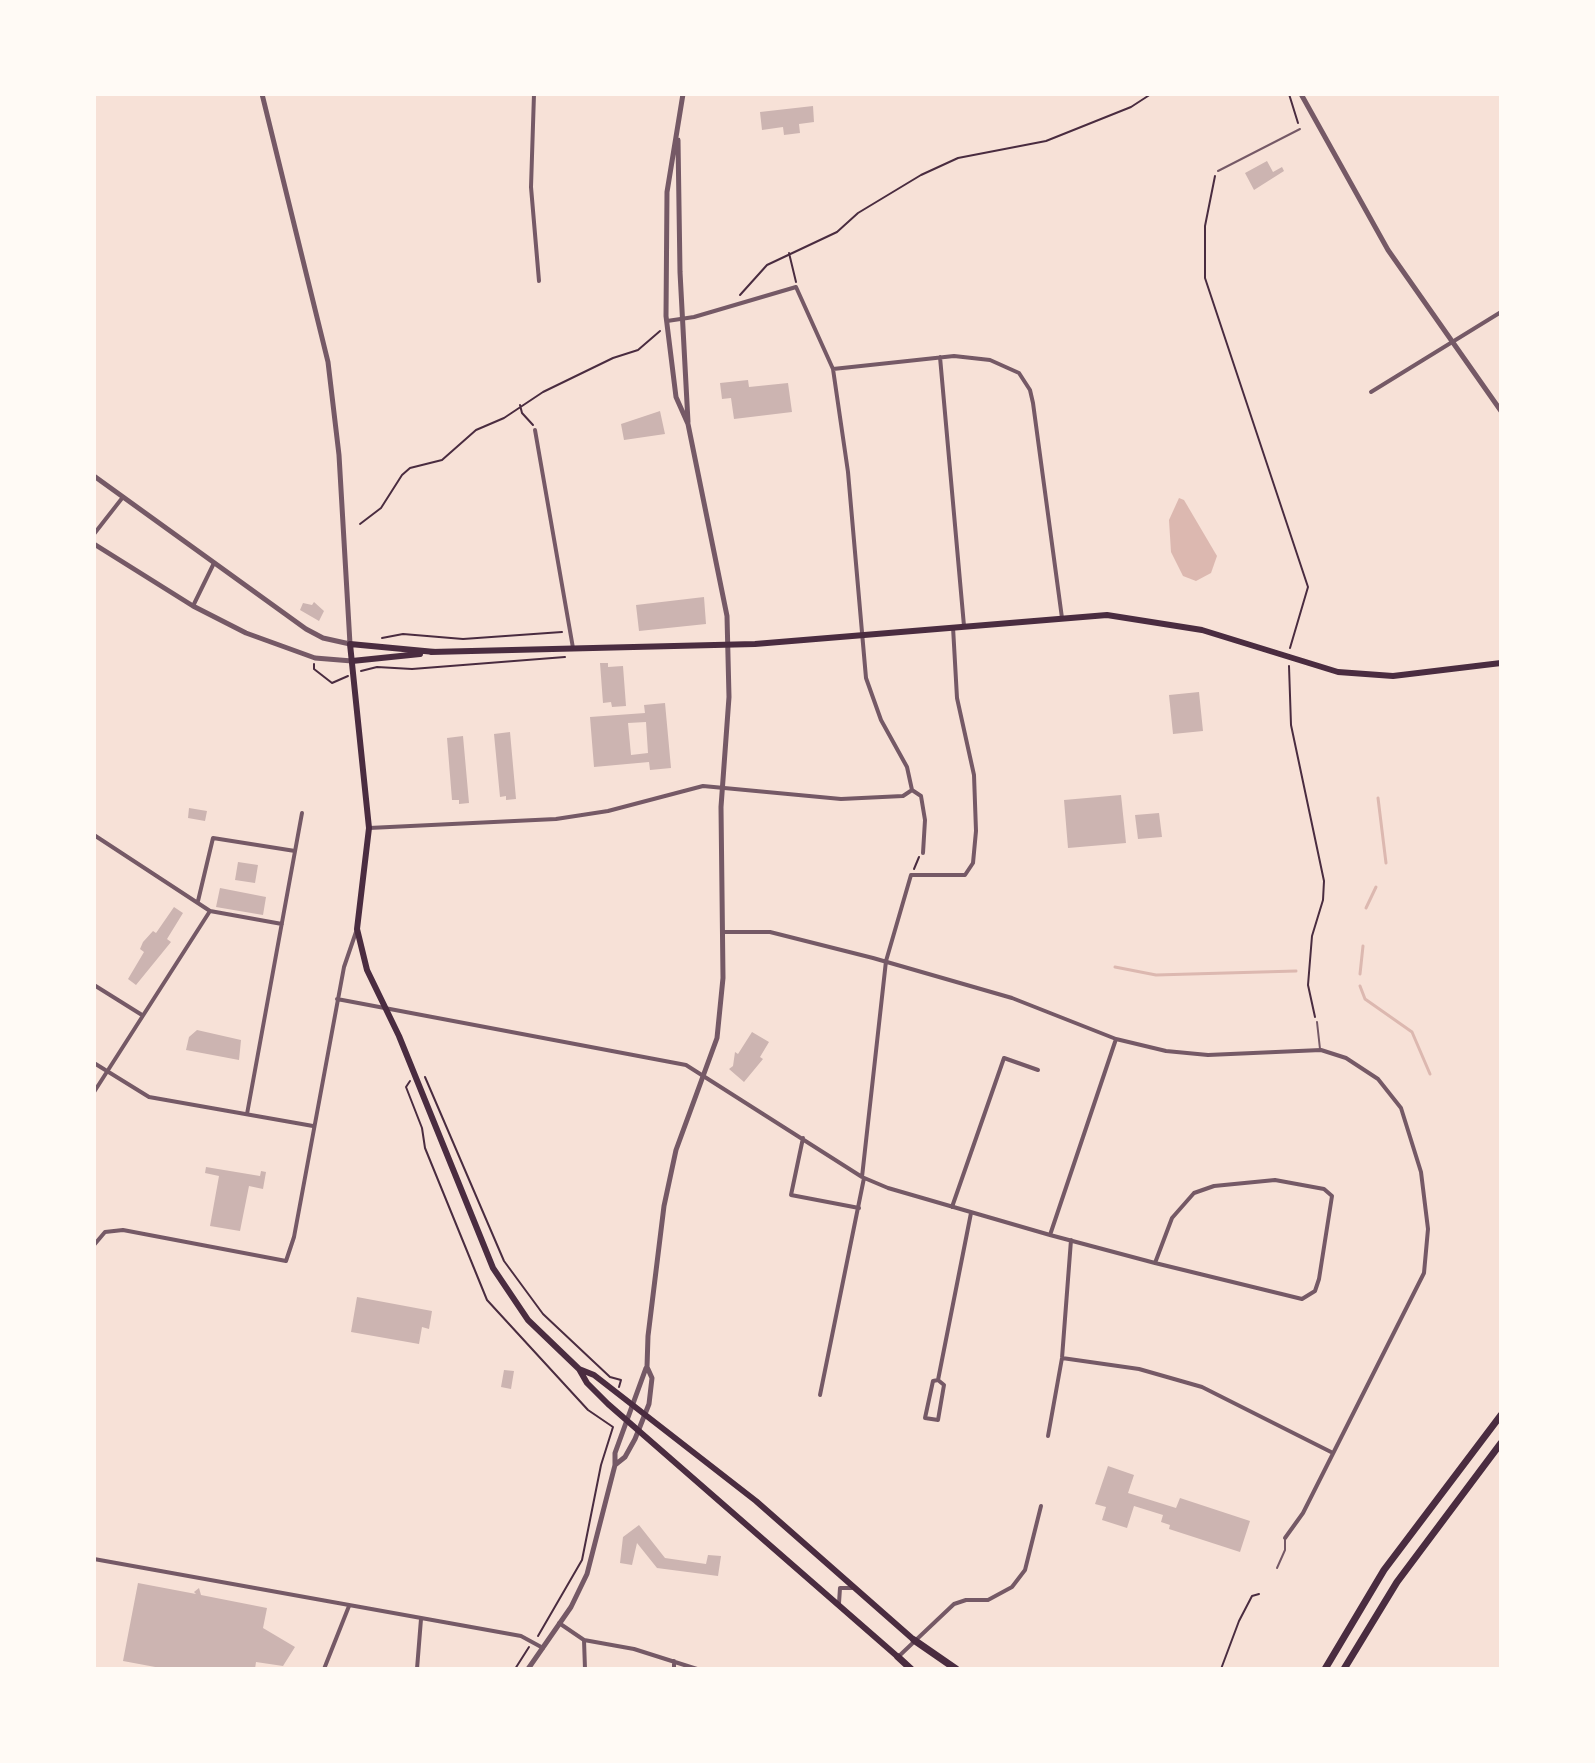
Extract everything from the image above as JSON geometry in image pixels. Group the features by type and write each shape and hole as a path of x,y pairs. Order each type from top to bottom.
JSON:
{"highway":[{"path":"1325,1669 1384,1570 1501,1415"},
{"path":"1344,1669 1397,1582 1501,1443"},
{"path":"914,1640 956,1669"},
{"path":"898,1657 911,1669"}],"main road":[{"path":"352,661 435,652 861,637 1107,615 1160,621 1227,638 1328,670 1379,676 1501,663"},
{"path":"435,652 350,644 369,828 357,929 367,970 498,1278 528,1320 579,1369 587,1383 898,1657"},
{"path":"579,1369 594,1375 756,1501 914,1640"}],"street":[{"path":"94,476 306,629 323,638 350,644 339,455 328,362 262,94"},
{"path":"534,94 531,196 539,281"},
{"path":"683,94 667,192 667,321 676,397 688,424"},
{"path":"1301,94 1388,250 1501,411"},
{"path":"528,1669 578,1594 591,1563 615,1465 615,1453 647,1367 669,1179 705,1075 720,1018 722,787 729,697 728,644 722,584 688,424 678,139"},
{"path":"667,321 796,287 833,369 848,472 866,678 881,720 907,767 912,790 921,796 925,820 923,853"},
{"path":"1371,392 1501,312"},
{"path":"833,369 940,357 990,360 1019,373 1030,390 1062,618"},
{"path":"940,357 964,626"},
{"path":"535,430 573,648"},
{"path":"94,534 123,497"},
{"path":"94,544 193,606 246,633 315,658 352,661"},
{"path":"193,606 214,563"},
{"path":"820,1395 859,1208 886,961 911,875 965,875 973,863 976,802 957,698 953,627"},
{"path":"369,828 556,819 608,811 703,786 841,799 903,796 912,790"},
{"path":"247,1114 302,813"},
{"path":"94,835 210,911 282,924"},
{"path":"198,901 213,838 295,851"},
{"path":"94,1092 210,911"},
{"path":"94,1245 105,1232 123,1230 286,1261 294,1237 337,999 357,929"},
{"path":"723,932 770,932 886,961 1012,998 1116,1039 1166,1051 1208,1055 1321,1050 1346,1058 1365,1069 1396,1101 1418,1161 1428,1217 1424,1273 1303,1513 1285,1538"},
{"path":"94,985 142,1015"},
{"path":"337,999 686,1065 863,1178 1050,1235 1155,1263 1309,1298 1319,1279 1332,1196 1324,1189 1303,1184 1247,1181 1194,1193 1172,1218 1155,1263"},
{"path":"1050,1235 1116,1039"},
{"path":"952,1207 1004,1058 1038,1070"},
{"path":"94,1063 149,1097 313,1126"},
{"path":"803,1138 791,1195 859,1208"},
{"path":"938,1380 971,1213"},
{"path":"1048,1436 1062,1358 1071,1240"},
{"path":"1062,1358 1139,1369 1202,1387 1333,1453"},
{"path":"615,1465 625,1457 646,1415 652,1378 647,1367"},
{"path":"938,1380 944,1385 938,1420 925,1418 933,1381 938,1380"},
{"path":"898,1657 954,1604 966,1600 988,1600 1012,1587 1025,1570 1041,1506"},
{"path":"94,1559 534,1641 543,1648"},
{"path":"839,1603 840,1588 854,1588"},
{"path":"324,1669 349,1606"},
{"path":"417,1669 421,1619"},
{"path":"559,1623 584,1640 697,1669"},
{"path":"584,1640 585,1669"},
{"path":"674,1661 674,1669"}],"lane":[{"path":"1218,171 1300,129"},
{"path":"1317,1022 1321,1050"},
{"path":"1277,1568 1285,1550 1285,1538"}],"path":[{"path":"735,303 767,265 837,232 884,196 958,158 1046,141 1131,107 1151,94"},
{"path":"1289,94 1300,129"},
{"path":"1218,171 1205,226 1205,278 1308,587 1288,659 1291,725 1324,881 1323,900 1312,936 1308,985 1317,1022"},
{"path":"789,253 796,287"},
{"path":"360,524 381,508 410,468 442,460 464,438 520,405 613,358 638,350 659,332"},
{"path":"520,405 522,413 535,430"},
{"path":"378,640 391,635 463,639 571,633"},
{"path":"377,667 412,669 574,656"},
{"path":"314,667 334,681"},
{"path":"916,864 917,858"},
{"path":"414,1075 427,1077 488,1228 516,1279 560,1333 610,1377 621,1380"},
{"path":"406,1087 430,1164 487,1300 588,1410 611,1423 613,1429 601,1465 582,1560 515,1669"},
{"path":"1221,1669 1239,1621 1252,1596 1259,1594"}],"shaded area":[{"path":"1179,498 1184,500 1217,556 1211,573 1196,581 1183,576 1171,552 1169,520"}],"building":[{"path":"813,106 814,122 799,124 800,133 784,135 783,127 762,130 760,112"},
{"path":"1267,161 1273,172 1282,167 1284,171 1254,190 1245,173"},
{"path":"748,380 749,387 788,383 792,412 734,419 731,398 722,399 720,383"},
{"path":"660,411 665,434 624,440 621,424"},
{"path":"704,597 706,624 639,631 636,605"},
{"path":"314,602 324,611 319,621 300,610 303,603 312,605"},
{"path":"600,663 608,663 608,667 623,666 626,706 612,707 611,702 603,703"},
{"path":"1199,692 1203,731 1173,734 1169,695"},
{"path":"665,703 671,768 650,770 649,762 594,767 590,717 645,713 644,705","holes":["646,722 648,753 631,755 628,723"]},
{"path":"510,732 516,799 506,800 506,796 500,797 494,734"},
{"path":"463,736 469,803 459,804 459,800 452,800 447,738"},
{"path":"1121,795 1126,843 1068,848 1064,800"},
{"path":"189,808 207,811 205,821 188,818"},
{"path":"1159,813 1162,837 1138,839 1135,815"},
{"path":"238,862 258,865 255,883 235,880"},
{"path":"220,888 266,897 263,915 216,907"},
{"path":"174,907 183,913 167,939 171,942 136,985 128,979 144,952 140,949 143,942 153,931 156,933"},
{"path":"197,1030 241,1040 239,1060 186,1050 189,1037"},
{"path":"752,1032 769,1042 760,1057 763,1059 744,1082 729,1069 733,1066 735,1052 738,1054"},
{"path":"206,1167 260,1176 261,1171 266,1172 263,1189 249,1186 240,1231 210,1226 219,1176 205,1173"},
{"path":"357,1297 432,1311 429,1329 422,1327 419,1344 351,1332"},
{"path":"504,1370 514,1371 511,1389 501,1387"},
{"path":"1108,1466 1134,1475 1128,1493 1176,1508 1180,1498 1250,1521 1240,1552 1169,1529 1170,1525 1161,1522 1163,1515 1134,1506 1127,1528 1102,1520 1106,1507 1095,1504"},
{"path":"639,1525 665,1558 706,1564 708,1555 721,1556 718,1576 657,1568 637,1543 632,1565 620,1563 623,1537"},
{"path":"138,1583 196,1594 194,1592 199,1588 201,1595 267,1608 263,1628 295,1647 283,1666 256,1662 255,1669 166,1669 123,1661"}],"waterway":[{"path":"1378,798 1386,863"},
{"path":"1366,908 1376,887"},
{"path":"1360,974 1363,946"},
{"path":"1115,967 1156,975 1296,971"},
{"path":"1360,986 1365,999 1412,1032 1430,1074"}]}
